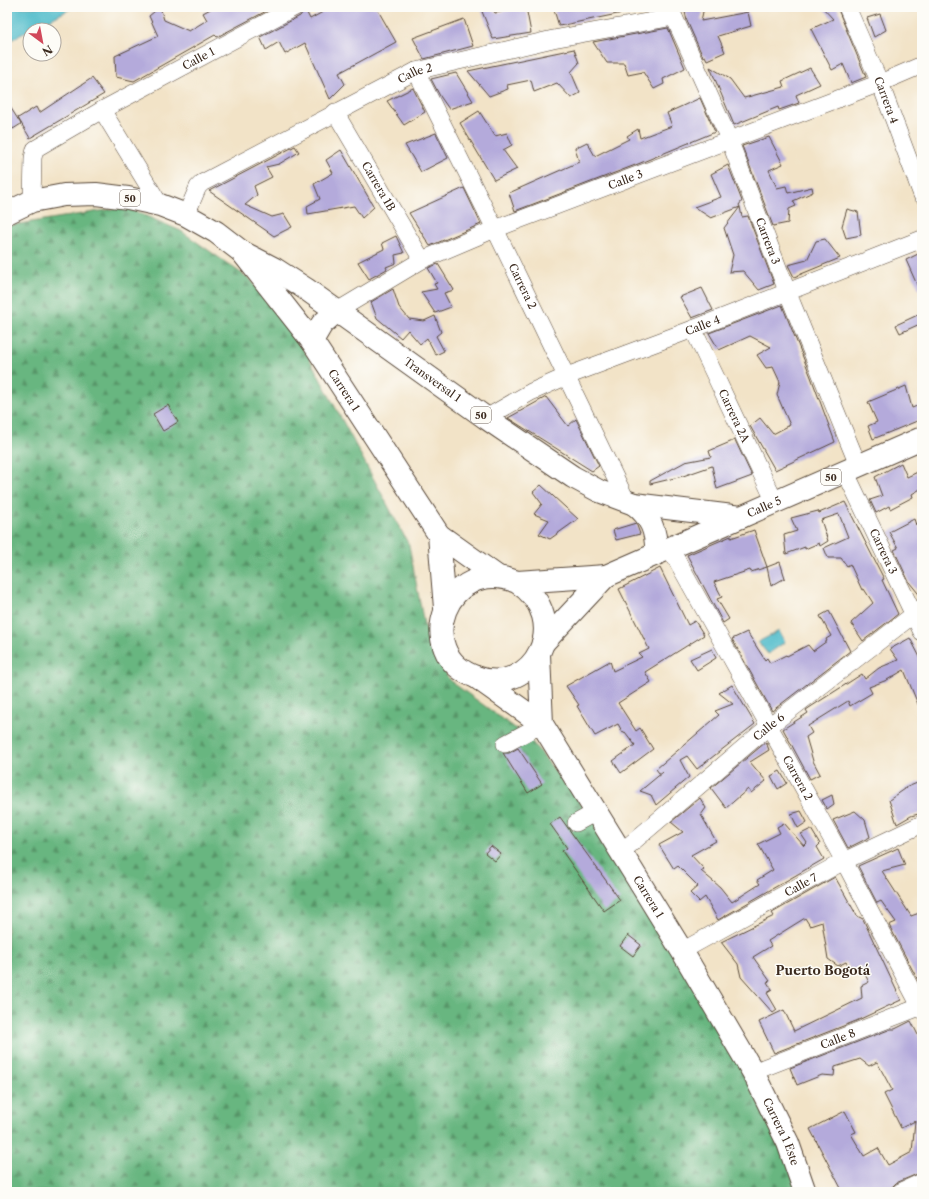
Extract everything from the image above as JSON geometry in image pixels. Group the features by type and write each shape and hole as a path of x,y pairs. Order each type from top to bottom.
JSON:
{"main road":[{"name":"50","path":"7,213 32,201 64,195 96,194 128,198 160,205 186,215 216,232 242,252"},
{"name":"Transversal 1","path":"242,252 275,269 337,311 486,418 573,477 599,491 630,503 643,511 650,520 657,542 663,551"},
{"name":"Carrera 1","path":"242,252 312,341 439,535 508,579"},
{"path":"312,341 322,324 337,311"},
{"name":"Calle 5","path":"508,579 606,576 922,438"},
{"name":"Transversal 1","path":"630,503 740,517"},
{"name":"Carrera 1","path":"439,535 445,608"},
{"name":"Calle 5","path":"541,648 606,576"},
{"name":"50","path":"487,577 508,579 531,592 541,607 546,631 541,648 532,664 512,677 488,680 476,678 460,668 448,655 441,632 445,608 458,590 467,584 487,577"},
{"name":"Carrera 1","path":"541,648 542,724"},
{"name":"Carrera 1","path":"476,678 542,724 620,853 682,951 753,1072"},
{"name":"Carrera 1 Este","path":"753,1072 788,1143 805,1192"}],"street":[{"name":"Calle 1","path":"32,201 33,158 35,150 102,110 295,7"},
{"name":"Carrera 4","path":"847,7 880,83 922,195"},
{"name":"Calle 2","path":"186,215 198,187 202,183 335,112 416,71 675,12"},
{"name":"Carrera 3","path":"675,12 729,139 852,468 918,612 922,632"},
{"name":"Calle 3","path":"337,311 422,260 495,229 880,83 922,65"},
{"name":"Carrera 2","path":"416,71 630,503"},
{"path":"102,110 160,205"},
{"name":"Carrera 1B","path":"335,112 422,260"},
{"name":"Calle 4","path":"486,418 531,392 567,376 693,329 922,239"},
{"name":"Carrera 2A","path":"693,329 775,502"},
{"name":"Carrera 2","path":"663,551 768,727 844,861 922,1008"},
{"name":"Calle 6","path":"620,853 768,727 918,612"},
{"path":"505,744 542,724"},
{"path":"576,823 596,812"},
{"name":"Calle 7","path":"682,951 844,861 922,824"},
{"name":"Calle 8","path":"753,1072 922,1008"},
{"path":"900,1192 922,1182"}],"green space":[{"path":"125,207 181,231 251,280 308,356 409,545 424,624 449,680 529,738 620,853 682,951 805,1192 7,1192 7,226"}],"water":[{"path":"7,7 74,7 45,22 22,22 22,34 7,42"},
{"path":"779,631 785,642 768,654 758,642"}],"building":[{"path":"160,7 164,20 189,31 207,20 203,13 214,7 274,7 217,37 215,35 134,81 116,77 115,56 158,36 149,16"},
{"path":"332,7 376,7 396,42 339,73 345,84 330,99 305,43 285,54 279,42 266,50 260,37 300,16 305,9 310,19"},
{"path":"492,7 495,13 526,7 531,33 493,39 481,9"},
{"path":"553,7 631,7 632,11 559,26"},
{"path":"684,7 704,7 701,21 748,12 751,26 718,36 725,52 707,60 705,56 703,57 687,21"},
{"path":"822,7 837,7 866,77 851,83 843,64 832,70 811,29 833,19"},
{"path":"880,14 886,30 874,37 867,18"},
{"path":"464,19 473,46 424,59 413,38"},
{"path":"668,28 685,68 663,79 664,84 654,89 643,72 628,75 624,63 607,63 593,42"},
{"path":"574,49 579,63 571,72 580,93 571,98 557,83 534,92 531,80 507,85 508,89 489,96 468,71"},
{"path":"710,67 730,79 744,98 784,87 782,81 810,68 820,84 796,95 799,103 779,110 778,107 734,125"},
{"path":"456,73 473,101 449,109 431,79"},
{"path":"92,78 104,94 30,138 18,118 36,107 39,113"},
{"path":"413,88 425,112 404,125 387,101"},
{"path":"700,98 715,132 638,164 515,211 509,193 579,162 575,148 587,142 595,156 629,139 627,136 638,129 640,138 672,126 667,113"},
{"path":"7,102 21,124 13,129 7,119"},
{"path":"479,111 495,136 507,133 512,145 503,150 517,169 494,180 460,123"},
{"path":"436,133 448,158 421,172 405,145"},
{"path":"769,137 783,164 769,170 777,188 786,186 788,193 812,187 813,192 793,201 796,206 789,209 788,223 773,226 742,146"},
{"path":"295,146 299,152 279,164 266,167 272,177 254,186 257,195 245,205 272,217 284,214 292,227 274,236 209,191"},
{"path":"341,150 374,207 362,218 354,206 308,214 307,206 320,199 314,184 333,173 326,160"},
{"path":"728,165 742,201 739,205 740,207 711,218 694,207 721,197 711,174"},
{"path":"464,188 481,224 430,246 409,213"},
{"path":"740,207 742,217 748,216 774,284 759,290 743,271 729,272 733,255 724,228"},
{"path":"847,209 858,212 861,235 846,238 842,226"},
{"path":"396,236 404,253 395,255 396,263 386,267 387,269 369,279 358,262 384,249 382,243"},
{"path":"825,239 840,258 794,277 788,265 807,260 816,241"},
{"path":"922,252 922,296 906,260"},
{"path":"438,264 454,290 444,293 451,307 435,313 421,292 437,289 434,284 437,283 428,268"},
{"path":"702,288 713,310 692,318 680,297"},
{"path":"393,289 399,307 409,319 424,321 435,316 441,332 436,336 444,351 436,355 427,338 420,344 408,330 401,338 377,318 371,302"},
{"path":"782,305 835,442 775,470 750,426 760,418 773,434 790,425 777,395 780,382 773,367 766,368 757,355 771,347 750,336 719,350 709,333"},
{"path":"922,313 922,323 900,333 896,325"},
{"path":"906,386 912,408 922,404 922,419 873,439 868,426 877,422 868,402"},
{"path":"546,397 568,426 576,419 599,466 592,471 508,418"},
{"path":"168,405 178,422 163,431 153,414"},
{"path":"735,440 752,476 717,489 712,466 683,476 650,484 650,481 685,462 711,457 709,451"},
{"path":"901,463 907,477 922,470 922,488 912,494 913,497 890,509 889,506 876,513 870,500 882,496 875,477"},
{"path":"541,485 578,519 550,539 539,534 549,520 534,514 542,504 533,492"},
{"path":"845,502 884,579 882,580 898,614 863,641 851,623 873,603 864,589 862,590 850,564 847,566 841,558 828,558 824,548 848,537 839,514 821,520 828,541 820,546 819,543 805,549 805,547 786,554 784,535 797,531 791,518 818,511 819,513"},
{"path":"914,519 916,525 918,523 922,537 922,560 919,562 922,573 922,598 909,582 894,550 898,548 889,532"},
{"path":"636,523 640,534 616,540 613,530"},
{"path":"754,530 767,567 751,572 750,570 714,582 722,597 717,599 729,619 723,623 687,555 731,536 731,538"},
{"path":"780,562 785,578 771,586 767,567"},
{"path":"660,568 688,625 695,621 704,635 645,672 651,682 618,703 636,731 640,728 653,749 621,773 613,761 635,745 625,732 623,733 618,724 595,736 577,706 579,705 566,686 610,661 613,671 642,657 639,654 649,649 619,589"},
{"path":"829,611 850,651 772,711 732,639 747,632 765,660 767,658 770,663 808,645 813,651 827,641 826,639 831,636 820,616"},
{"path":"910,638 922,661 922,714 904,670 887,680 869,687 872,693 850,706 848,701 808,726 812,733 806,737 813,761 820,774 810,779 783,729 808,713 806,710 862,674 865,679 879,668 898,660 890,649"},
{"path":"712,649 716,658 697,670 690,659"},
{"path":"732,685 755,724 697,769 687,756 680,760 689,777 656,805 651,795 640,791 663,772 659,773 656,769 719,715 715,711 733,704 719,693"},
{"path":"766,742 769,750 750,762 766,781 751,793 748,789 726,808 711,788"},
{"path":"518,748 542,784 528,793 503,753 509,753"},
{"path":"780,771 787,783 778,789 771,776"},
{"path":"922,781 922,813 911,816 897,824 889,800 905,788"},
{"path":"832,795 834,804 827,809 822,800"},
{"path":"700,798 706,808 701,815 716,841 691,855 704,869 701,871 720,887 732,902 760,884 757,880 773,870 758,844 780,833 777,827 784,823 804,846 807,843 801,834 811,829 820,844 817,847 824,859 718,920 705,897 699,902 690,893 698,886 678,866 674,869 659,845 683,832 671,822"},
{"path":"801,811 807,822 798,828 791,814"},
{"path":"855,811 865,820 870,837 848,848 833,820"},
{"path":"560,817 620,900 604,911 562,851 567,848 550,824"},
{"path":"491,846 501,854 495,861 485,853"},
{"path":"898,848 905,865 882,871 911,916 922,912 922,988 889,925 896,922 881,901 877,903 858,866"},
{"path":"835,877 857,916 863,919 901,1000 856,1021 774,1053 759,1022 784,1010 794,1031 862,998 861,986 869,982 861,967 851,971 846,962 838,966 828,959 822,922 810,926 805,918 768,941 771,946 753,957 770,981 767,982 772,990 767,993 777,1010 773,1013 741,977 738,964 721,942 774,916 772,913"},
{"path":"628,935 641,945 633,956 620,946"},
{"path":"911,1021 922,1043 922,1172 896,1183 890,1192 843,1192 810,1129 845,1111 856,1132 851,1134 864,1156 878,1148 888,1165 912,1152 915,1121 901,1128 884,1094 892,1090 877,1062 869,1066 860,1059 835,1067 834,1076 822,1075 797,1085 790,1068 891,1029 895,1029"}],"district":[{"name":"Puerto Bogotá","path":"823,970"}]}
